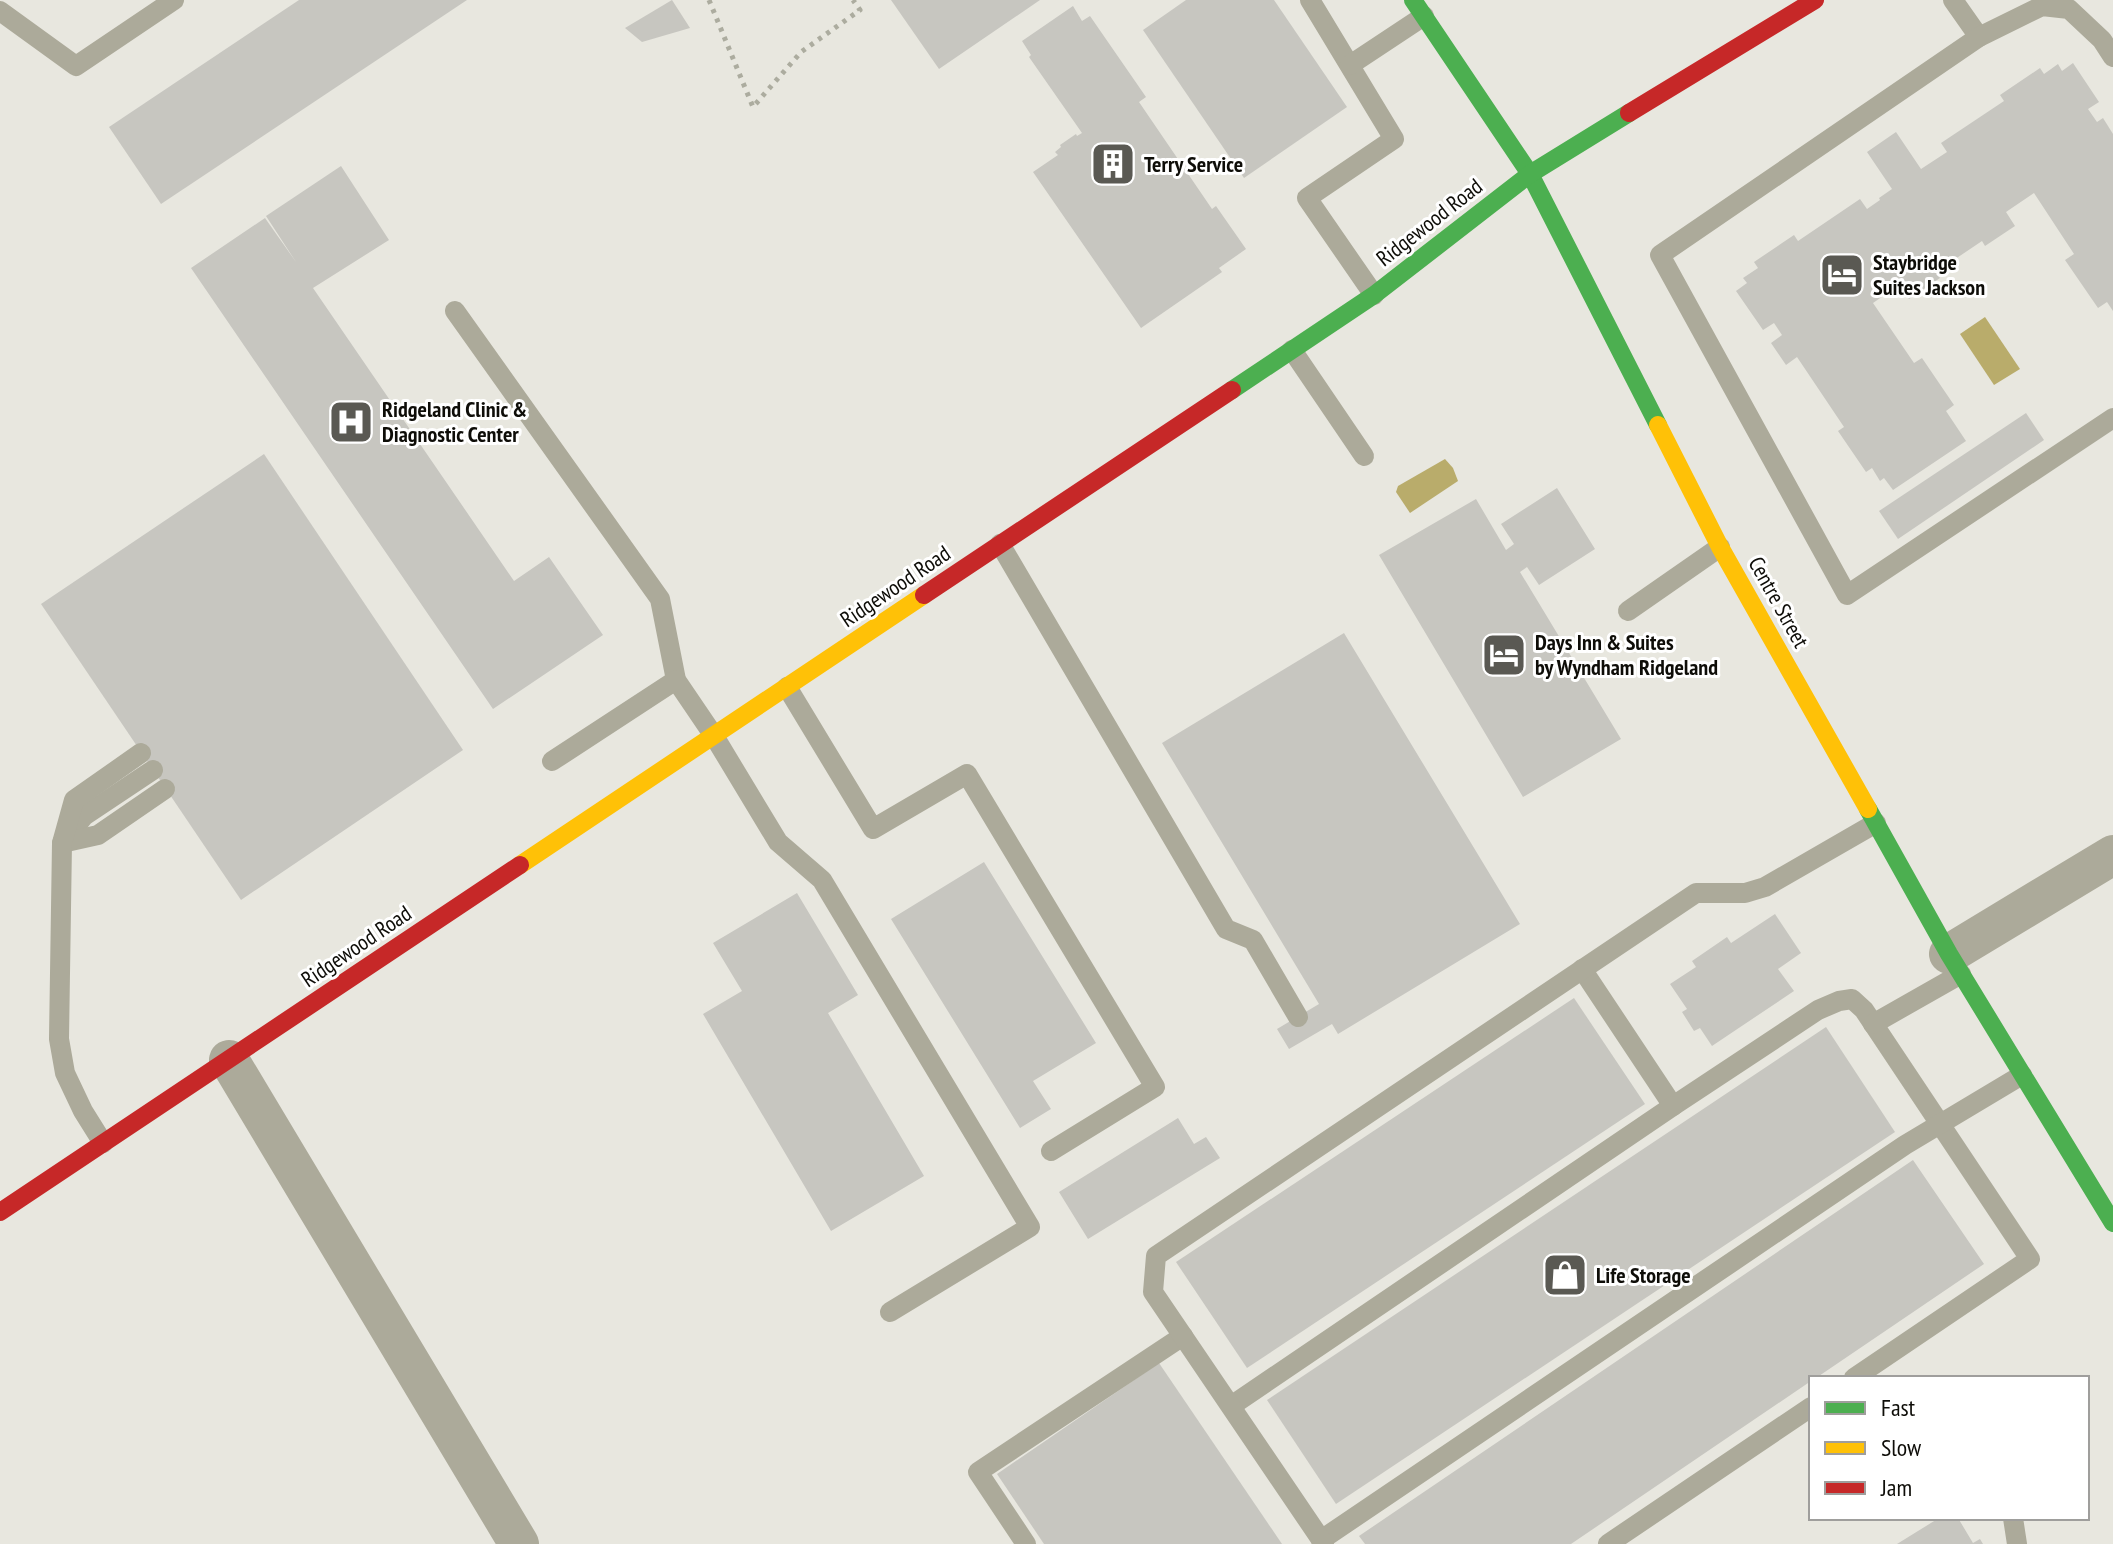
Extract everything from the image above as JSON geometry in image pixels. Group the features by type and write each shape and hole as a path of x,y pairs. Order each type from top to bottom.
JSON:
{"street":[{"name":"Ridgewood Road","path":"0,1212 1374,295 1530,174 1815,0"},
{"name":"Centre Street","path":"1418,8 1530,174 1720,547 1955,964 2113,1223"},
{"path":"1955,964 2113,855"},
{"path":"229,1060 519,1544"}],"lane":[{"path":"0,11 76,66 174,0"},
{"path":"1310,0 1394,139 1307,198 1374,295"},
{"path":"1953,0 1979,37"},
{"path":"2113,57 2102,40 2069,9 2042,6 1979,37 1660,255 1847,595 2113,418"},
{"path":"1350,65 1418,8"},
{"path":"455,311 660,599 676,680 778,842 822,880 1030,1227 890,1312"},
{"path":"1292,350 1364,456"},
{"path":"1000,544 1226,929 1253,940 1298,1017"},
{"path":"1628,611 1720,547"},
{"path":"552,761 676,680"},
{"path":"787,687 873,829 967,774 1155,1087 1051,1151"},
{"path":"103,1143 65,1073 59,1039 62,843 74,800 147,761"},
{"path":"62,843 98,835 165,789"},
{"path":"1876,823 1765,887 1745,893 1696,893 1156,1256 1153,1292 1322,1542 1905,1145 2022,1075"},
{"path":"1873,1024 1955,964"},
{"path":"1582,969 1673,1106"},
{"path":"1231,1406 1818,1010 1852,999 1873,1024 2030,1259 1857,1376"},
{"path":"1026,1544 978,1472 1183,1336"},
{"path":"1608,1544 1809,1408"},
{"path":"2013,1520 2017,1544"}],"path":[{"path":"709,0 753,107 801,52 860,10 853,0"}],"shaded area":[{"path":"1985,317 2020,369 1994,385 1960,334"},
{"path":"1445,459 1458,481 1410,513 1396,492 1398,486"}],"building":[{"path":"299,0 467,0 161,204 109,127"},
{"path":"672,0 690,28 642,42 625,28"},
{"path":"891,0 1040,0 939,69"},
{"path":"1186,0 1274,0 1347,107 1244,178 1143,30"},
{"name":"Terry Service","path":"1073,6 1082,21 1090,16 1146,97 1139,102 1212,209 1216,206 1246,249 1219,268 1222,272 1141,328 1033,172 1058,155 1055,152 1060,145 1082,133 1029,57 1031,55 1022,41"},
{"name":"Staybridge Suites Jackson","path":"2073,63 2099,102 2088,109 2097,122 2103,118 2113,134 2113,311 2107,302 2098,308 2065,260 2074,254 2034,193 2006,212 2015,226 1985,246 1982,241 1936,272 1940,278 1909,299 1899,285 1873,303 1914,363 1922,358 1954,405 1946,411 1966,441 1893,490 1884,478 1880,481 1872,468 1866,472 1838,431 1844,427 1797,357 1786,365 1771,343 1782,335 1774,323 1763,330 1736,291 1747,283 1743,278 1758,268 1754,262 1794,235 1798,241 1860,199 1867,209 1892,189 1867,152 1896,132 1921,169 1947,152 1941,143 2004,101 2000,95 2040,68 2044,74 2058,64 2062,71"},
{"name":"Ridgeland Clinic & Diagnostic Center","path":"341,166 389,240 313,288 514,581 549,557 603,635 493,709 191,268 265,218 296,262 266,216"},
{"path":"2026,413 2044,440 1898,539 1879,511"},
{"path":"264,454 463,750 241,900 41,604"},
{"name":"Days Inn & Suites by Wyndham Ridgeland","path":"1557,488 1595,549 1539,585 1527,567 1520,572 1621,739 1523,797 1379,555 1476,499 1506,550 1514,544 1501,524"},
{"path":"1344,633 1520,924 1338,1034 1332,1024 1289,1049 1277,1029 1319,1004 1162,743"},
{"path":"984,862 1096,1043 1033,1081 1051,1109 1020,1128 891,919"},
{"path":"797,893 858,995 828,1013 924,1176 831,1231 703,1014 742,991 713,943"},
{"path":"1775,914 1801,953 1778,969 1794,991 1712,1046 1700,1028 1694,1031 1682,1012 1687,1009 1670,984 1696,967 1692,961 1727,937 1731,943"},
{"path":"1574,998 1645,1104 1247,1368 1176,1262"},
{"path":"1826,1027 1895,1132 1336,1504 1267,1400"},
{"path":"1178,1118 1194,1144 1206,1137 1220,1158 1088,1239 1059,1192"},
{"path":"1913,1160 1984,1264 1819,1376 1809,1376 1809,1382 1571,1544 1365,1544 1359,1536"},
{"path":"1159,1363 1282,1544 1044,1544 997,1474"},
{"path":"1936,1520 1959,1520 1973,1543 1980,1539 1983,1544 1897,1544"}],"traffic: fast":[{"path":"1413,0 1530,174 1658,425"},
{"path":"1232,390 1374,295 1530,174 1629,113"},
{"path":"1868,809 1949,954 2113,1223"}],"traffic: slow":[{"path":"1658,425 1720,547 1868,809"},
{"path":"520,865 924,595"}],"traffic: jam":[{"path":"1629,113 1815,0"},
{"path":"924,595 1232,390"},
{"path":"0,1212 520,865"}],"place":[{"name":"Terry Service","path":"1113,164"},
{"name":"Staybridge Suites Jackson","path":"1842,275"},
{"name":"Ridgeland Clinic & Diagnostic Center","path":"351,422"},
{"name":"Days Inn & Suites by Wyndham Ridgeland","path":"1504,655"},
{"name":"Life Storage","path":"1565,1275"}]}
